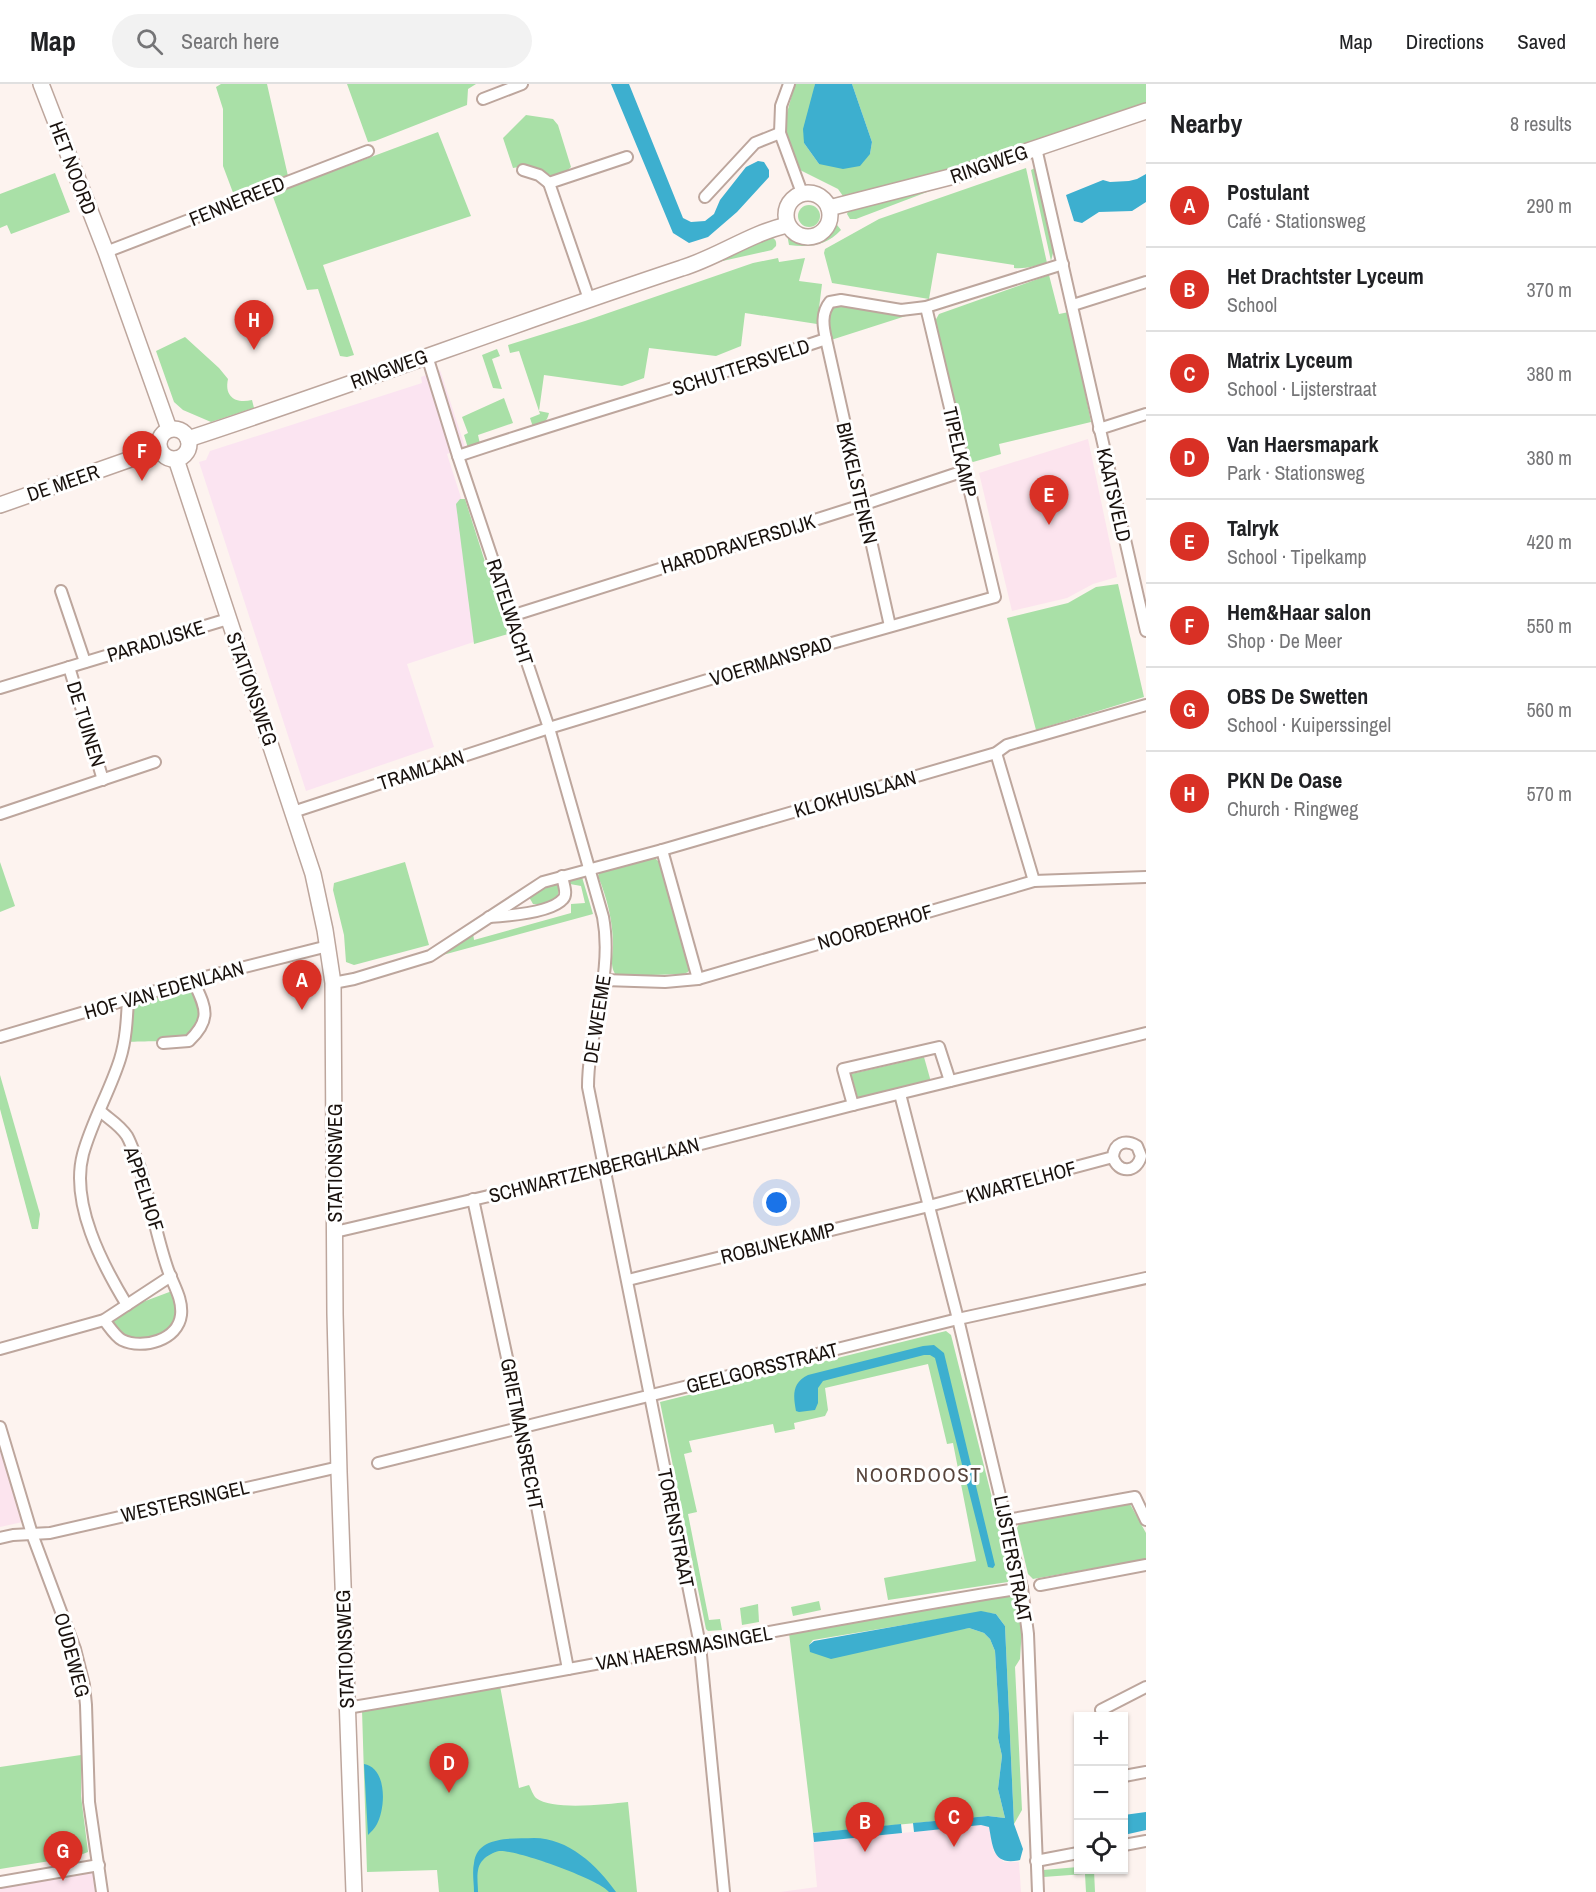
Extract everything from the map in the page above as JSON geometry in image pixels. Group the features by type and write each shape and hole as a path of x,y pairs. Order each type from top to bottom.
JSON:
{"street":[{"name":"HET NOORD","path":"41,84 106,252"},
{"path":"483,99 522,84"},
{"path":"789,84 781,106 780,134 802,193"},
{"name":"RINGWEG","path":"829,208 887,192 930,184 1146,111"},
{"path":"705,197 755,143 780,134"},
{"path":"1036,147 1099,429 1146,414"},
{"name":"FENNEREED","path":"106,252 368,151"},
{"path":"549,183 627,157"},
{"path":"522,170 539,175 549,183 589,299"},
{"path":"802,193 816,194 829,208 830,217 827,226 817,235 801,236 787,225 786,209 789,202 802,193"},
{"name":"RINGWEG","path":"188,439 688,266 712,257 755,235 787,225"},
{"path":"106,252 169,429"},
{"name":"SCHUTTERSVELD","path":"458,456 826,339 824,314 830,302 841,300 901,310 926,307 1063,264"},
{"path":"1073,305 1146,282"},
{"name":"TIPELKAMP","path":"926,307 995,597"},
{"name":"BIKKELSTENEN","path":"826,339 890,626"},
{"name":"RATELWACHT","path":"427,356 549,728 589,870"},
{"path":"169,429 183,432 188,439 186,452 176,459 166,457 159,449 162,434 169,429"},
{"name":"KAATSVELD","path":"1099,429 1146,631"},
{"name":"DE MEER","path":"0,505 159,449"},
{"name":"STATIONSWEG","path":"176,459 316,885 333,983 339,1467 354,1892"},
{"name":"HARDDRAVERSDIJK","path":"511,616 964,471"},
{"name":"PARADIJSKE","path":"61,591 85,662"},
{"name":"VOERMANSPAD","path":"549,728 995,597"},
{"name":"PARADIJSKE","path":"0,688 228,619"},
{"name":"DE TUINEN","path":"69,667 103,780"},
{"name":"KLOKHUISLAAN","path":"333,983 430,956 543,882 662,850 996,753 1007,745 1146,705"},
{"name":"TRAMLAAN","path":"293,812 549,728"},
{"path":"996,753 1035,881"},
{"name":"DE TUINEN","path":"0,814 155,762"},
{"path":"662,850 698,978"},
{"name":"DE WEEME","path":"589,870 606,930 604,980 588,1064 588,1088 604,1169"},
{"path":"488,917 526,914 557,903 563,899 565,894 562,876"},
{"name":"NOORDERHOF","path":"604,980 686,981 1035,881 1146,877"},
{"name":"HOF VAN EDENLAAN","path":"0,1037 193,980 328,946"},
{"path":"164,1043 189,1041 202,1026 205,1011 193,980"},
{"path":"127,1305 110,1278 91,1233 81,1198 80,1176 83,1155 121,1058 128,999"},
{"name":"SCHWARTZENBERGHLAAN","path":"335,1232 604,1169 1146,1033"},
{"path":"853,1105 843,1070 939,1047 950,1081"},
{"name":"LIJSTERSTRAAT","path":"900,1094 958,1319 1022,1588 1028,1634 1038,1892"},
{"name":"APPELHOF","path":"100,1111 120,1127 132,1147 152,1208 167,1268 180,1300 181,1314 178,1326 170,1335 157,1341 138,1344 121,1339 104,1320"},
{"name":"KWARTELHOF","path":"929,1206 1113,1157"},
{"name":"TORENSTRAAT","path":"604,1169 700,1645 724,1892"},
{"name":"GRIETMANSRECHT","path":"473,1199 522,1428 568,1669"},
{"name":"ROBIJNEKAMP","path":"628,1280 929,1206"},
{"path":"0,1348 104,1320 171,1276"},
{"name":"GEELGORSSTRAAT","path":"378,1462 958,1319 1146,1278"},
{"name":"OUDEWEG","path":"0,1427 32,1534 75,1649 84,1685 89,1802 102,1892"},
{"name":"WESTERSINGEL","path":"0,1538 50,1533 339,1467"},
{"path":"1007,1520 1135,1497 1146,1521"},
{"path":"1040,1585 1146,1565"},
{"name":"VAN HAERSMASINGEL","path":"347,1708 924,1603 1022,1588"},
{"path":"1101,1710 1146,1687"},
{"path":"1128,1775 1146,1772"},
{"path":"1128,1844 1146,1841"},
{"path":"1036,1861 1074,1854"},
{"path":"0,1882 99,1865"}],"shaded area":[{"path":"440,370 465,447 447,454 504,632 407,664 434,747 306,791 199,462 206,460 210,451 422,383 421,377"},
{"path":"1088,439 1117,577 1093,584 1067,598 1012,611 979,473"},
{"path":"5,1452 27,1521 0,1527 0,1453"},
{"path":"981,1825 989,1827 994,1852 1004,1862 1019,1862 1021,1892 780,1892 817,1887 813,1842"},
{"path":"93,1872 95,1892 0,1892 0,1886"}],"green space":[{"path":"221,84 267,84 288,176 235,198 223,166 223,109 216,87"},
{"path":"347,84 476,84 468,89 467,105 368,142"},
{"path":"795,84 815,84 804,143 819,164 870,154 872,142 852,84 1146,84 1146,105 1039,139 936,177 843,196 838,189 800,170 783,127"},
{"path":"526,115 553,119 558,125 571,167 565,172 554,176 529,167 513,168 503,138"},
{"path":"438,132 471,216 323,265 354,355 340,356 318,289 307,290 272,194"},
{"path":"1037,167 1054,249 1051,261 1031,170"},
{"path":"1026,168 1047,263 1027,268 1014,268 1014,265 937,253 929,299 832,283 825,249 879,219"},
{"path":"55,173 70,212 11,234 7,225 0,228 0,194"},
{"path":"935,189 856,219 850,219 847,214 849,209"},
{"path":"809,205 817,208 820,216 817,224 809,227 801,224 798,216 801,208"},
{"path":"834,221 841,230 830,239 811,246 789,245 787,234 801,240 814,240 826,233"},
{"path":"768,237 773,238 776,242 772,250 718,262"},
{"path":"778,258 779,262 805,258 799,281 822,284 817,324 745,313 741,346 716,356 649,348 644,378 622,386 544,375 539,411 519,351 510,353 508,345 753,263"},
{"path":"1049,275 1059,314 1069,312 1091,422 999,444 1001,454 973,462 968,458 935,321 939,314"},
{"path":"839,305 909,315 831,340 828,325 829,313 830,309"},
{"path":"185,337 228,379 228,390 232,398 241,401 252,400 254,408 211,422 183,410 174,402 156,351"},
{"path":"497,349 500,356 492,359 502,389 493,388 482,355"},
{"path":"504,398 513,423 478,435 480,444 468,448 464,435 468,433 462,417"},
{"path":"539,411 549,413 547,419 544,423 533,427 530,418 540,414"},
{"path":"460,499 465,499 508,634 474,644 456,504"},
{"path":"1118,584 1144,697 1036,730 1007,618 1068,603 1096,587"},
{"path":"651,858 661,864 690,969 684,974 617,976 612,965 611,918 598,876 600,872"},
{"path":"0,862 15,906 0,912"},
{"path":"405,862 429,945 354,965 346,962 344,935 333,890 334,883"},
{"path":"582,877 593,914 439,956 473,933 474,940 571,913 571,904 585,903 581,886 570,884 570,878"},
{"path":"548,883 558,883 556,898 549,903 533,904 529,897"},
{"path":"192,985 200,1012 198,1024 193,1031 177,1039 129,1042 130,1003"},
{"path":"924,1057 931,1082 858,1099 851,1074"},
{"path":"0,1075 40,1214 38,1229 32,1229 0,1109"},
{"path":"172,1291 175,1296 177,1314 169,1330 160,1335 140,1339 129,1338 118,1330 108,1315"},
{"path":"946,1331 951,1335 1011,1573 1008,1582 888,1600 884,1578 976,1561 953,1443 947,1444 928,1364 825,1388 828,1410 825,1416 794,1423 795,1429 775,1433 773,1424 689,1441 692,1452 684,1454 697,1512 688,1514 709,1620 720,1619 722,1630 708,1631 660,1402"},
{"path":"1130,1504 1146,1533 1146,1559 1033,1579 1028,1574 1017,1528 1019,1524"},
{"path":"1013,1596 1019,1602 1022,1627 1020,1659 1015,1667 1022,1810 1014,1824 1005,1626 996,1614 982,1612 813,1640 809,1645 969,1628 984,1633 990,1639 995,1651 998,1738 1002,1756 998,1789 1005,1818 988,1816 813,1833 789,1633"},
{"path":"819,1601 821,1610 793,1616 791,1607"},
{"path":"758,1604 759,1622 742,1625 740,1608"},
{"path":"500,1686 519,1788 529,1785 536,1798 544,1802 567,1806 628,1802 637,1892 439,1892 437,1870 367,1872 362,1710"},
{"path":"81,1755 81,1796 88,1852 75,1857 0,1869 0,1767"},
{"path":"1074,1867 1074,1874 1085,1874 1043,1877 1043,1870"},
{"path":"1085,1874 1094,1874 1095,1892 1086,1892"}],"water":[{"path":"611,84 629,84 683,218 691,222 705,221 714,214 720,200 746,167 758,161 764,162 769,170 769,177 737,212 708,237 689,243 673,233"},
{"path":"815,84 852,84 872,142 870,154 860,166 843,169 819,164 804,143 803,129"},
{"path":"1146,174 1146,202 1132,211 1099,212 1082,223 1074,221 1066,195 1103,180 1129,181"},
{"path":"934,1345 944,1353 995,1565 993,1568 988,1567 935,1358 924,1355 823,1381 818,1388 818,1403 815,1410 796,1411 794,1400 796,1386 808,1375"},
{"path":"981,1611 996,1614 1005,1626 1014,1824 1023,1849 1020,1860 1011,1861 999,1858 993,1848 989,1827 981,1825 914,1832 913,1823 988,1816 1005,1818 998,1789 1002,1756 998,1738 995,1651 990,1639 984,1633 969,1628 831,1659 810,1652 809,1645 814,1641"},
{"path":"364,1764 372,1767 381,1780 383,1799 380,1817 368,1835"},
{"path":"1146,1812 1146,1830 1128,1834 1128,1814"},
{"path":"901,1824 902,1833 814,1842 813,1833"},
{"path":"547,1839 581,1855 600,1872 616,1892 609,1892 591,1880 557,1866 522,1855 499,1851 480,1863 478,1892 474,1892 474,1863 482,1847 497,1840"}],"place":[{"name":"PKN De Oase","path":"254,350"},
{"name":"Hem&Haar salon","path":"142,481"},
{"name":"Talryk","path":"1049,525"},
{"name":"Postulant","path":"302,1010"},
{"name":"Van Haersmapark","path":"449,1793"},
{"name":"Matrix Lyceum","path":"954,1847"},
{"name":"Het Drachtster Lyceum","path":"865,1852"},
{"name":"OBS De Swetten","path":"63,1881"}],"district":[{"name":"NOORDOOST","path":"919,1475"}]}
